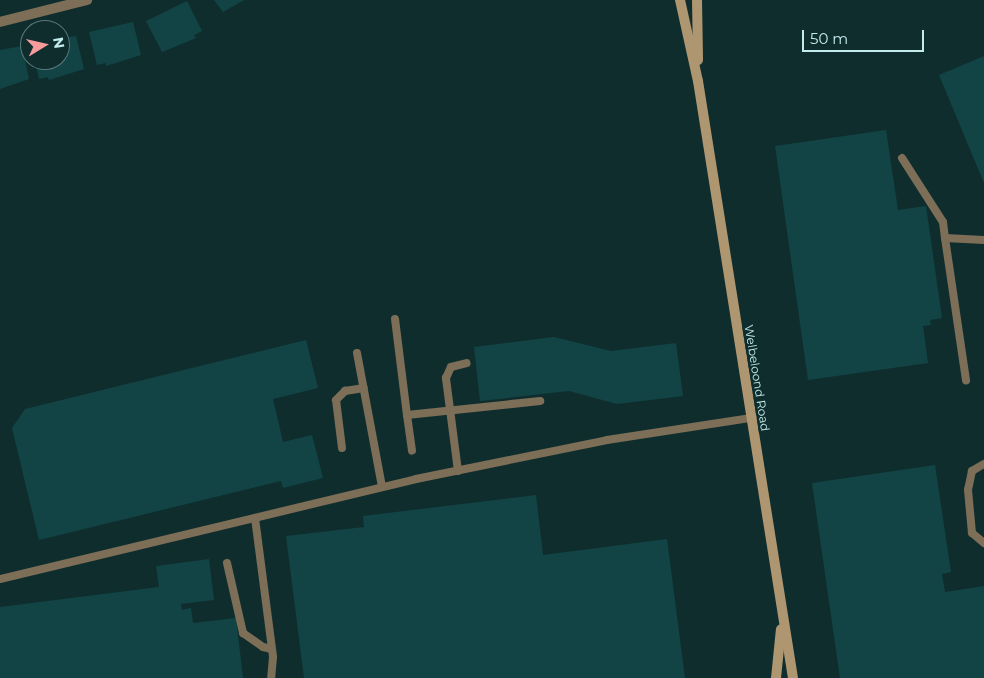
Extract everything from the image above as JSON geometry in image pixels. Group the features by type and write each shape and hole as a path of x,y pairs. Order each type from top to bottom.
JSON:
{"main road":[{"name":"Welbeloond Road","path":"680,0 698,82 793,678"},
{"name":"Welbeloond Road","path":"697,0 698,82"},
{"path":"776,678 782,614"}],"street":[{"path":"0,22 87,0"}],"lane":[{"path":"902,158 943,222 966,380"},
{"path":"945,238 984,240"},
{"path":"395,320 412,451"},
{"path":"357,353 382,487"},
{"path":"458,471 446,374 451,367 467,363"},
{"path":"342,448 336,400 346,391 364,388"},
{"path":"407,415 540,401"},
{"path":"0,578 382,487 607,440 751,418"},
{"path":"984,464 972,471 968,490 972,533 984,543"},
{"path":"255,518 272,649 271,678"},
{"path":"227,563 243,633 263,647 272,649"}],"building":[{"path":"214,0 244,0 223,12"},
{"path":"187,1 202,31 194,35 196,38 162,52 146,21"},
{"path":"133,22 141,55 106,66 106,63 97,65 89,32"},
{"path":"76,36 84,69 49,80 48,77 39,79 37,70 70,70 70,37"},
{"path":"20,46 20,70 27,70 29,79 0,89 0,50"},
{"path":"984,56 984,183 939,75"},
{"path":"886,130 898,210 926,206 942,318 930,320 931,325 923,326 928,363 808,380 775,146"},
{"path":"554,337 611,351 676,343 683,396 617,404 569,391 480,401 474,347"},
{"path":"306,340 318,388 273,399 283,442 312,435 323,478 283,488 281,481 39,540 12,428 25,409"},
{"path":"935,465 951,572 942,574 945,592 984,586 984,678 840,678 812,483"},
{"path":"536,495 543,555 667,539 685,678 304,678 286,536 364,527 363,516"},
{"path":"209,559 214,600 181,604 182,610 191,608 193,623 236,618 243,678 0,678 0,607 159,587 156,566"}]}
